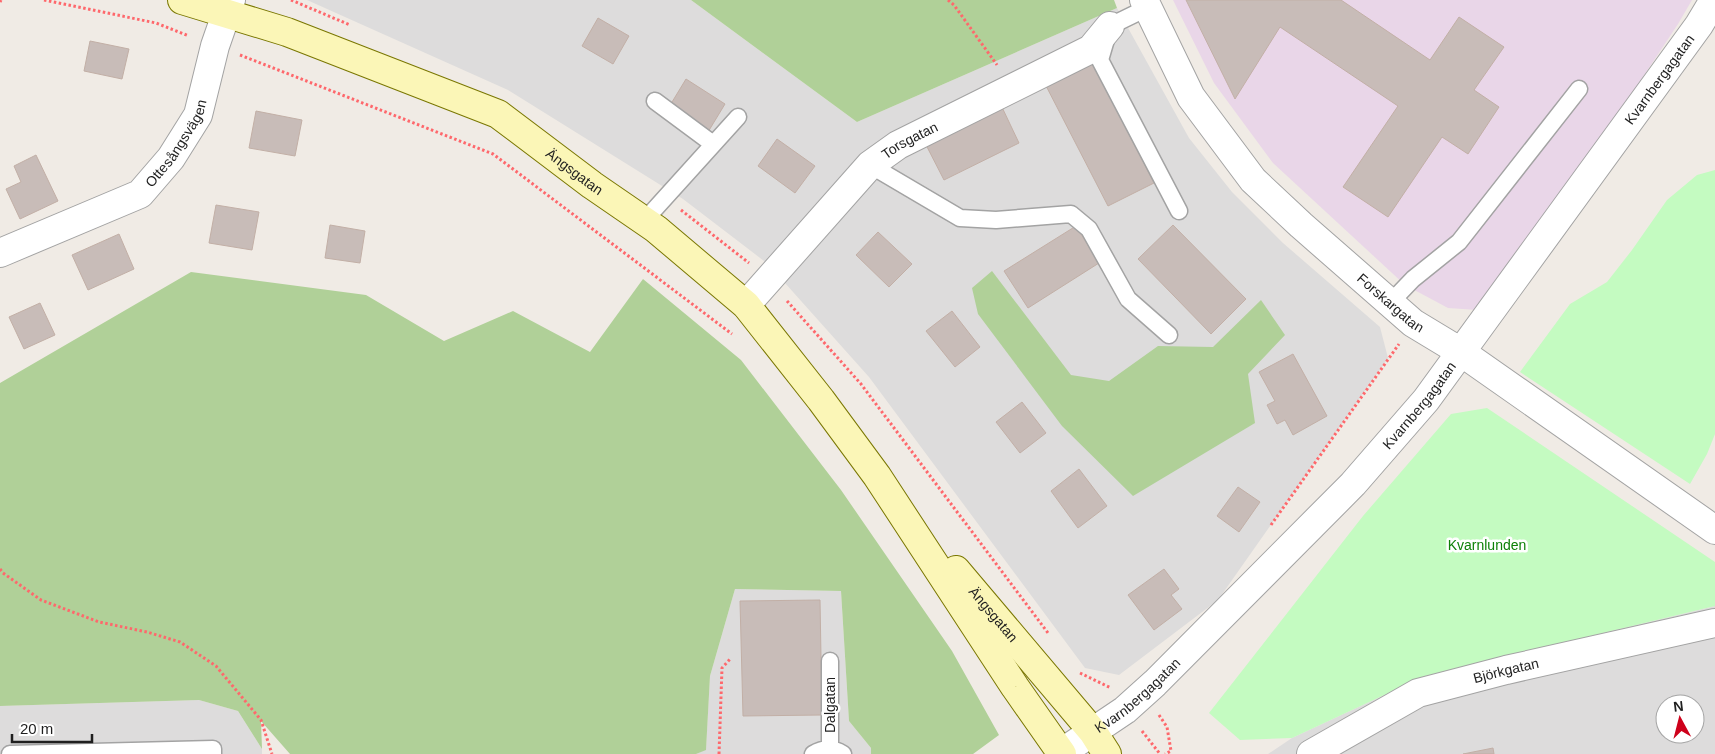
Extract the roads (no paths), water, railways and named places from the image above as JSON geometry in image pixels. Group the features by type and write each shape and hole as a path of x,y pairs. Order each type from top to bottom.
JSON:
{"main road":[{"name":"Ängsgatan","path":"182,0 228,7 286,32 498,114 592,185 644,221 746,305 821,400 877,476 1061,754"},
{"name":"Ängsgatan","path":"877,476 1100,743"}],"street":[{"name":"Kvarnbergagatan","path":"1061,754 1100,743 1126,710 1156,683 1354,484 1426,400 1707,29 1714,0"},
{"name":"Forskargatan","path":"1145,4 1191,97 1253,180 1301,225 1413,323 1461,352 1715,530"},
{"name":"Ottesångsvägen","path":"0,253 140,194 172,158 198,115 215,46 228,7"},
{"name":"Torsgatan","path":"746,305 870,166 898,145 1091,50 1110,26"},
{"name":"Björkgatan","path":"1311,754 1418,694 1506,670 1715,623"}],"lane":[{"path":"1145,4 1110,26 1100,60 1178,211"},
{"path":"1390,303 1413,278 1460,242 1580,89"},
{"path":"655,101 713,144"},
{"path":"644,221 738,117"},
{"path":"870,166 960,218 996,220 1070,214 1089,229 1128,299 1169,335"},
{"name":"Dalgatan","path":"813,754 821,749 836,751 830,661"},
{"path":"10,754 213,749 213,754"}],"park label":[{"name":"Kvarnlunden","path":"1487,545"}]}
